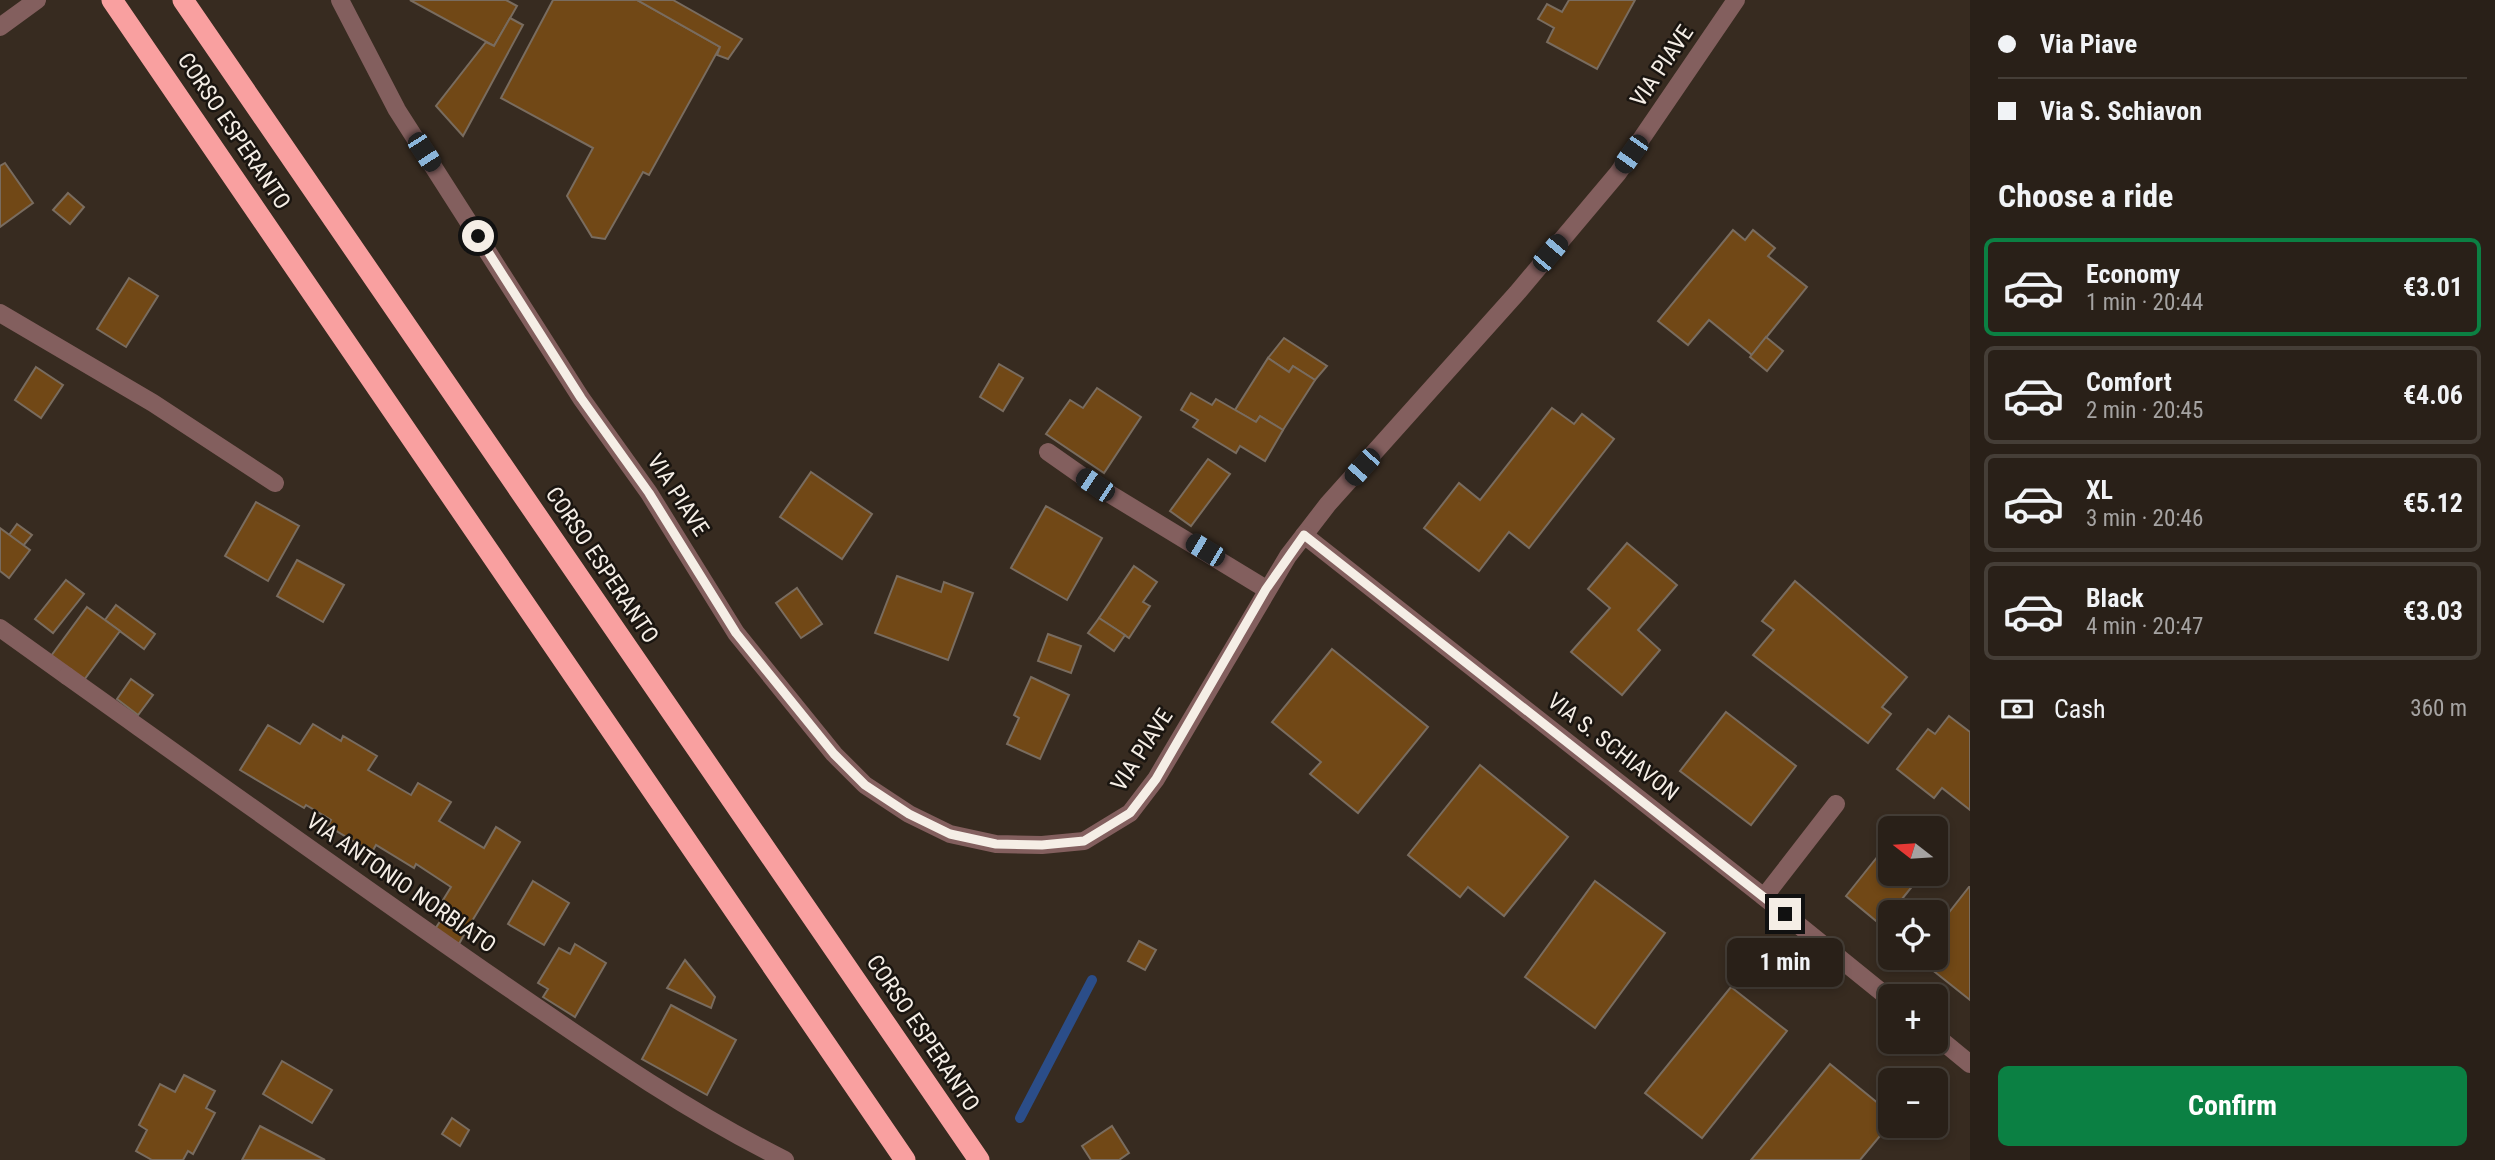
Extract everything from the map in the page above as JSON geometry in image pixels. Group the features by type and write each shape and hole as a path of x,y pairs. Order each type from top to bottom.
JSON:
{"highway":[{"name":"CORSO ESPERANTO","path":"111,0 905,1160"},
{"name":"CORSO ESPERANTO","path":"183,0 979,1160"}],"street":[{"path":"0,27 37,0"},
{"name":"VIA PIAVE","path":"340,0 397,110 581,398 649,493 736,633 834,754 865,785 909,814 950,834 996,844 1042,845 1084,841 1130,813 1156,779 1266,589 1304,535 1328,504 1517,293 1618,173 1736,0"},
{"path":"0,313 153,402 275,483"},
{"path":"1048,452 1095,485 1266,589"},
{"name":"VIA S. SCHIAVON","path":"1304,535 1878,989"},
{"name":"VIA ANTONIO NORBIATO","path":"0,628 366,889 632,1073 747,1141 785,1160"},
{"path":"1764,897 1836,804"},
{"path":"1948,1046 1970,1064"}],"building":[{"path":"410,0 506,0 517,6 494,46"},
{"path":"553,0 637,0 720,47 649,175 643,172 605,239 592,237 567,196 593,148 501,98"},
{"path":"637,0 673,0 742,39 728,59 717,55 720,47"},
{"path":"1569,0 1635,0 1597,69 1547,42 1554,28 1538,19 1547,4 1562,12"},
{"path":"510,18 523,25 463,136 436,106 486,42 494,46"},
{"path":"5,163 33,203 0,227 0,166"},
{"path":"68,193 84,207 70,224 53,210"},
{"path":"1733,230 1745,240 1753,230 1775,248 1768,256 1807,287 1752,355 1709,320 1688,345 1658,321"},
{"path":"129,278 158,296 126,347 97,329"},
{"path":"1766,337 1783,351 1767,371 1750,357"},
{"path":"1284,338 1327,366 1315,380 1293,366 1289,372 1268,358"},
{"path":"1268,358 1289,372 1293,366 1315,380 1283,430 1260,416 1256,422 1235,410"},
{"path":"999,364 1023,378 1003,411 980,397"},
{"path":"36,367 63,385 41,418 15,400"},
{"path":"1097,388 1141,417 1104,473 1046,434 1070,400 1083,408"},
{"path":"1191,393 1212,405 1216,399 1256,422 1260,416 1283,430 1265,461 1240,446 1236,453 1193,427 1198,420 1181,410"},
{"path":"1552,408 1574,424 1582,414 1614,439 1529,548 1509,532 1479,571 1424,528 1459,483 1480,500"},
{"path":"1208,459 1230,474 1191,526 1170,511"},
{"path":"811,472 872,514 842,559 780,517"},
{"path":"256,502 299,526 268,581 225,556"},
{"path":"1046,506 1102,538 1067,600 1011,568"},
{"path":"17,524 32,535 23,546 9,535"},
{"path":"0,528 30,550 9,578 0,571"},
{"path":"1627,543 1677,585 1638,630 1660,650 1622,695 1571,652 1610,608 1588,589"},
{"path":"297,560 344,585 323,622 277,596"},
{"path":"1134,566 1157,582 1143,602 1150,606 1129,638 1099,618"},
{"path":"897,576 941,592 944,582 973,593 948,660 875,633"},
{"path":"66,580 84,594 53,633 35,619"},
{"path":"1795,581 1907,677 1882,707 1891,714 1868,743 1753,655 1774,630 1762,621"},
{"path":"797,588 822,624 801,638 776,603"},
{"path":"116,605 155,634 144,649 105,620"},
{"path":"87,607 120,631 84,680 51,656"},
{"path":"1099,618 1125,635 1114,651 1088,633"},
{"path":"1048,634 1081,646 1071,673 1038,661"},
{"path":"1332,649 1428,727 1358,813 1310,774 1321,762 1272,722"},
{"path":"1031,677 1069,695 1040,759 1007,744 1019,718 1014,715"},
{"path":"131,679 153,695 138,715 117,699"},
{"path":"1726,712 1796,766 1751,825 1680,771"},
{"path":"1949,716 1970,732 1970,810 1942,788 1934,798 1897,769 1928,729 1935,734"},
{"path":"313,724 341,741 343,736 377,756 368,770 411,795 418,783 451,802 439,821 484,848 496,827 520,842 466,931 435,913 451,887 416,864 414,868 376,845 372,852 328,826 331,820 306,805 304,808 240,770 268,725 300,744"},
{"path":"1480,765 1568,837 1504,916 1468,887 1460,897 1408,855"},
{"path":"1878,856 1878,886 1912,886 1901,900 1878,900 1878,923 1846,896"},
{"path":"533,881 569,903 544,945 508,924"},
{"path":"1595,881 1665,933 1595,1028 1525,977"},
{"path":"1970,887 1970,1000 1932,970 1948,970 1948,914"},
{"path":"443,917 466,931 459,944 435,929"},
{"path":"1139,941 1156,950 1145,970 1128,961"},
{"path":"575,944 606,963 575,1017 543,997 548,989 538,983 559,948 570,954"},
{"path":"685,960 715,997 711,1008 667,988"},
{"path":"1731,987 1787,1031 1702,1138 1645,1093"},
{"path":"671,1005 736,1040 707,1095 642,1059"},
{"path":"282,1061 332,1090 312,1123 263,1094"},
{"path":"1830,1064 1878,1103 1878,1138 1860,1160 1751,1160"},
{"path":"184,1075 215,1091 206,1108 215,1113 193,1154 188,1151 183,1160 152,1160 136,1151 147,1130 139,1125 160,1084 175,1092"},
{"path":"452,1118 469,1130 460,1146 442,1134"},
{"path":"260,1126 325,1160 242,1160"},
{"path":"1112,1126 1129,1153 1119,1160 1091,1160 1082,1146"}],"waterway":[{"path":"1020,1118 1092,980"}],"route":[{"path":"478,236 581,398 649,493 736,633 834,754 865,785 909,814 950,834 996,844 1042,845 1084,841 1130,813 1156,779 1266,589 1304,535 1785,914"}]}
